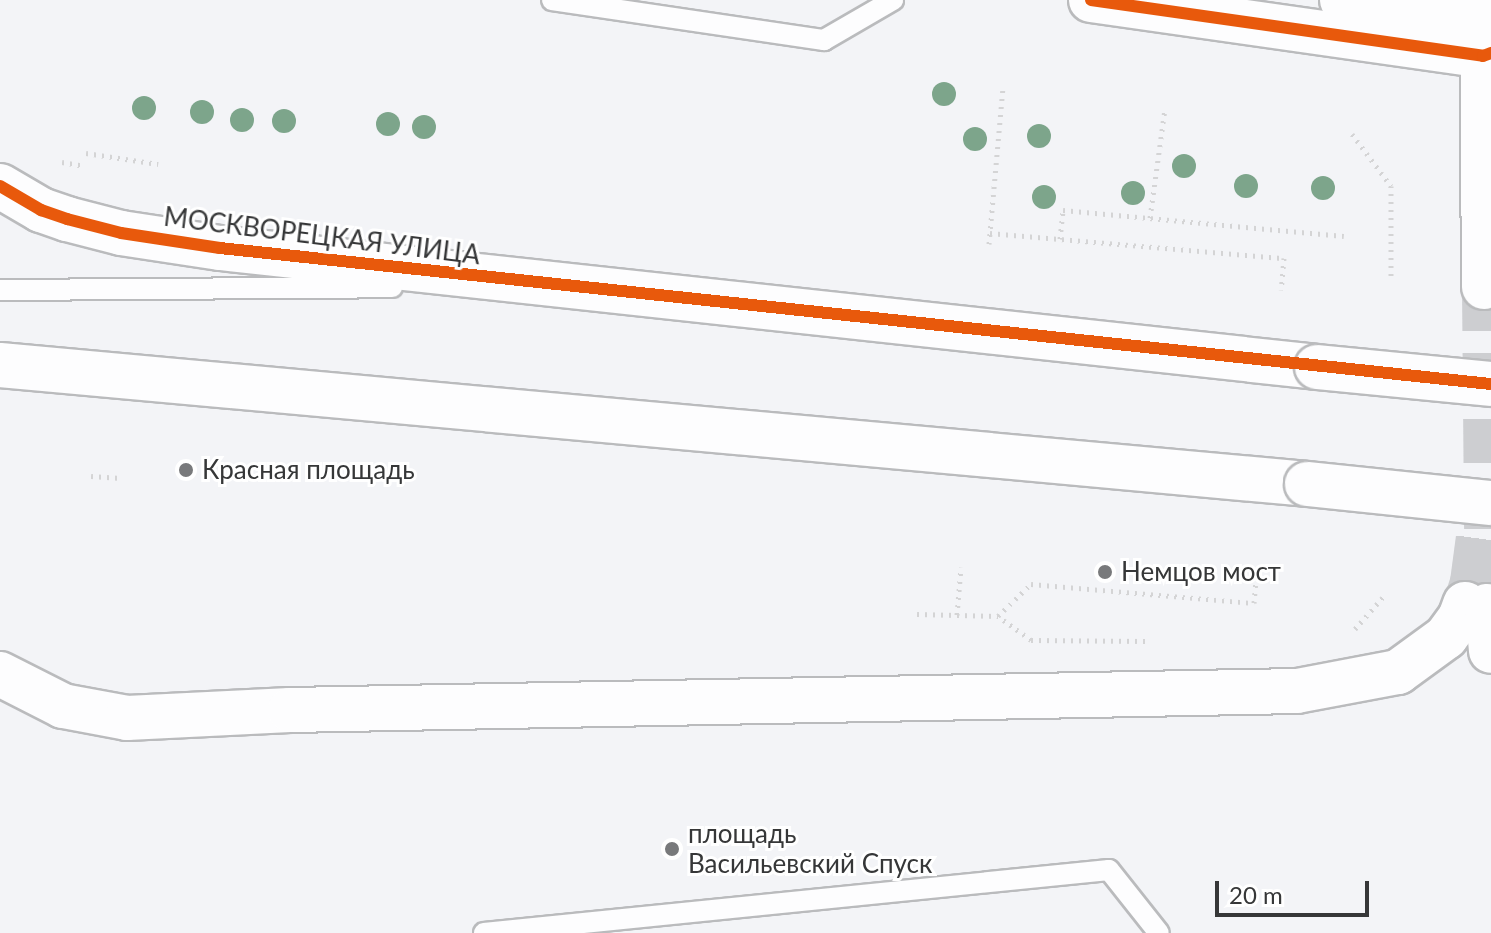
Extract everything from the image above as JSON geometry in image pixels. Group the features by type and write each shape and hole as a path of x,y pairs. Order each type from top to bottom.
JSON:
{"main road":[{"path":"1091,0 1481,26"},
{"path":"1342,0 1481,26"},
{"path":"1481,26 1484,287"},
{"name":"МОСКВОРЕЦКАЯ УЛИЦА","path":"0,186 41,210 121,233 220,248 1491,384"},
{"path":"0,365 1491,503"},
{"path":"0,392 111,377"},
{"path":"0,674 63,706 127,718 306,710 1297,691 1398,672 1446,637 1476,605 1491,651"}],"lane":[{"path":"552,0 824,40 893,0"},
{"path":"0,290 374,286 648,295"},
{"path":"484,933 1109,870 1159,933"}],"path":[{"path":"989,244 1003,86"},
{"path":"1150,218 1165,108"},
{"path":"1352,134 1391,186 1391,278"},
{"path":"86,153 158,164"},
{"path":"1060,239 1063,210 1344,236"},
{"path":"990,233 1284,258 1281,290"},
{"path":"91,476 121,478"},
{"path":"957,615 961,567"},
{"path":"998,616 1031,584 1254,603 1257,570"},
{"path":"917,614 998,616 1031,640 1153,641"}],"tunnel":[{"path":"1484,287 1487,606"},
{"path":"1465,604 1472,582 1485,485"}],"cycle path":[{"path":"1091,0 1483,56 1491,53"},
{"path":"0,186 41,210 67,219 121,233 220,248 1491,384"}],"place":[{"name":"Красная площадь","path":"186,470"},
{"name":"Немцов мост","path":"1105,572"},
{"name":"площадь Васильевский Спуск","path":"672,849"}]}
